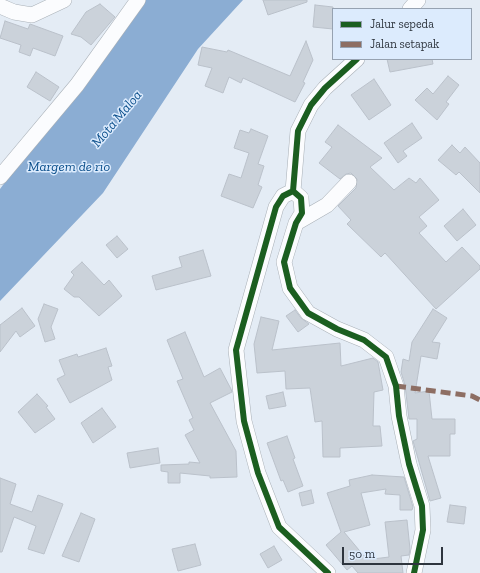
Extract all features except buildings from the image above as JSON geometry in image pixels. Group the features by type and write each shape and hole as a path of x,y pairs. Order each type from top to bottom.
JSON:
{"street":[{"path":"0,6 14,12 32,15 64,0"},
{"path":"0,177 77,85 138,0"},
{"path":"411,8 418,0"},
{"path":"293,191 298,131 312,105 325,88 357,60"},
{"path":"296,223 327,205 349,182"},
{"path":"293,191 301,198 302,213 296,223 284,262 290,288 308,313 338,329 364,340 386,357 393,374 403,440 422,506 423,530 414,573"},
{"path":"293,191 283,196 276,207 236,350 244,422 258,473 278,527 328,573"}],"water":[{"name":"Margem de rio","path":"141,0 243,0 198,49 103,193 0,301 0,189"}],"marked path":[{"path":"396,386 472,396 480,400"}],"cycle path":[{"path":"356,60 325,88 311,105 298,131 293,191 301,198 302,213 296,223 284,262 290,288 308,313 337,329 364,340 386,357 396,386 399,416 409,464 422,506 423,530 414,573"},
{"path":"293,191 283,196 276,207 236,350 244,421 258,473 279,527 328,573"}],"water label":[{"name":"Mota Maloa","path":"117,119"}]}
